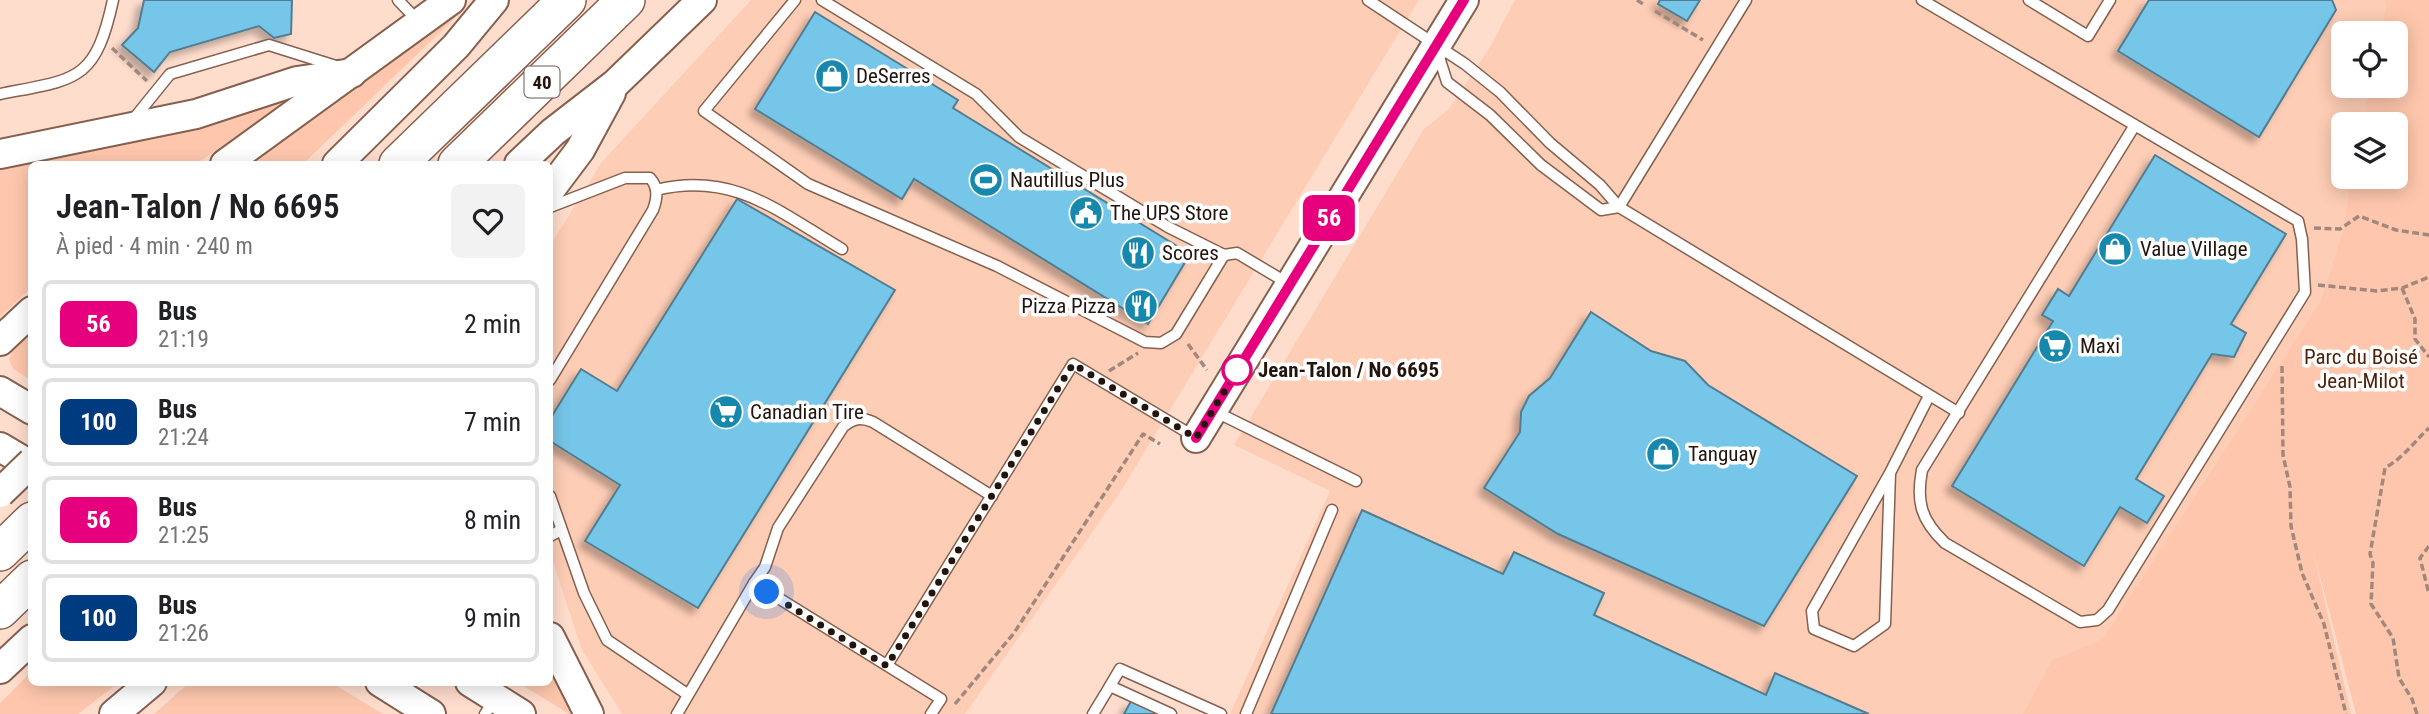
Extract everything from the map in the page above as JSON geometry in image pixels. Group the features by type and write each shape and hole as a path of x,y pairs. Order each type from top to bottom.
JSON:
{"highway":[{"name":"40","path":"401,161 567,0"},
{"name":"40","path":"460,161 626,0"},
{"path":"0,552 28,525"},
{"path":"0,610 28,583"}],"main road":[{"path":"229,161 451,0"},
{"path":"340,161 456,46 494,0"},
{"path":"522,161 553,132 615,84 702,0"},
{"path":"1196,438 1464,0"},
{"path":"0,154 215,110 297,81 352,73"},
{"path":"553,186 580,150 615,84"},
{"path":"0,341 28,315"},
{"path":"0,391 28,408"},
{"path":"0,447 28,462"},
{"path":"0,493 28,468"},
{"path":"0,669 28,643"},
{"path":"553,643 589,714"},
{"path":"114,714 147,686"},
{"path":"386,686 431,714"},
{"path":"473,686 490,706 522,714"}],"lane":[{"path":"0,94 65,80 82,72 106,33 113,0"},
{"path":"398,0 420,23"},
{"path":"795,0 704,111 808,184 997,265 1145,342 1161,344 1175,334 1224,255"},
{"path":"822,0 976,94 1019,137 1147,215 1224,255 1237,253 1289,284"},
{"path":"1368,0 1465,64 1500,92 1550,143 1600,184 1619,208 1959,413"},
{"path":"1619,208 1746,0"},
{"path":"1922,0 2135,125 2298,221 2305,292 2108,610 2097,620 2080,622 1945,543 1930,529 1921,514 1922,470 2135,125"},
{"path":"2029,0 2088,36 2110,0"},
{"path":"127,128 170,74 269,45 316,58 352,73"},
{"path":"1435,46 1447,82 1490,115 1541,165 1601,210 1619,208"},
{"path":"553,205 635,176 650,178 656,190 653,210 553,375"},
{"path":"656,190 689,184 739,190 842,249"},
{"path":"887,666 1073,364 1196,438"},
{"path":"1890,473 1885,624 1872,636 1854,646 1814,629 1812,611 1890,473 1929,397"},
{"path":"1213,410 1356,481"},
{"path":"677,714 765,567 778,528 843,427 850,421 865,419 873,422 992,496"},
{"path":"553,505 584,593 607,640 687,694"},
{"path":"1246,714 1332,510"},
{"path":"553,534 561,530"},
{"path":"754,583 940,699 931,714"},
{"path":"1093,714 1120,669 1221,714"},
{"path":"1110,686 1171,714"}],"path":[{"path":"1637,0 1643,4"},
{"path":"1655,11 1703,40"},
{"path":"110,47 152,86"},
{"path":"2299,227 2340,229 2359,216 2396,230 2429,235"},
{"path":"2304,284 2377,291 2402,288 2429,277"},
{"path":"2402,288 2415,318 2416,340 2429,356"},
{"path":"1101,381 1111,368 1136,354 1145,342"},
{"path":"1193,348 1207,370"},
{"path":"2282,366 2283,454 2290,487 2289,516 2302,573 2324,624 2346,714"},
{"path":"2417,714 2412,699 2399,678 2393,638 2371,604 2373,563 2370,554 2385,468 2407,454 2411,445 2429,428"},
{"path":"948,714 1014,633 1143,434 1160,444"},
{"path":"2429,546 2420,558 2429,594"}],"shaded area":[{"path":"751,0 1419,0 1119,494 965,714 622,714 582,650 553,562 553,241 601,163"},
{"path":"1515,0 2384,0 2386,4 2382,21 2331,21 2331,98 2367,98 2365,112 2331,112 2331,189 2349,189 2343,230 2320,302 2083,714 1230,714 1330,491 1234,445 1424,129 1449,109 1490,47"}],"green space":[{"name":"Parc du Boisé Jean-Milot","path":"2384,0 2429,0 2429,714 2356,714 2313,550 2351,714 2023,714 2052,660 2103,639 2320,302 2343,230 2349,189 2408,189 2408,112 2365,112 2367,98 2408,98 2408,21 2382,21 2386,4"},
{"path":"452,15 455,18 306,161 252,161 323,113"},
{"path":"284,98 286,103 200,161 28,161 28,291 0,317 0,165 225,119"},
{"path":"28,330 28,378 13,369 9,359 13,349 11,347"},
{"path":"553,668 574,710 569,714 524,686 553,686"},
{"path":"28,675 28,686 114,686 78,714 0,714 0,703"},
{"path":"186,686 337,686 383,714 154,714"}],"building":[{"path":"144,0 292,0 291,34 274,38 259,26 170,52 154,72 122,45 138,28"},
{"path":"1660,0 1700,0 1687,21 1658,4"},
{"path":"2149,0 2332,0 2336,10 2259,137 2118,51"},
{"path":"815,12 958,100 953,108 1190,254 1148,324 914,179 902,199 755,109"},
{"path":"2155,155 2286,234 2231,324 2246,333 2234,357 2212,354 2136,479 2164,496 2147,523 2120,507 2084,566 1952,486 2053,321 2042,315 2058,289 2069,296"},
{"path":"737,199 895,290 698,608 585,541 620,485 553,443 553,414 581,369 617,391"},
{"name":"Tanguay","path":"1591,312 1651,351 1685,361 1708,385 1857,476 1764,626 1558,534 1484,488 1520,432 1521,412 1529,396 1550,378"},
{"path":"1362,510 1503,574 1514,552 1604,593 1594,615 1766,695 1775,673 1869,714 1271,714"},
{"path":"1131,701 1159,714 1124,714"}],"bus line":[{"name":"56","path":"1196,438 1464,0"}],"place":[{"name":"DeSerres","path":"832,76"},
{"name":"Nautillus Plus","path":"986,180"},
{"name":"The UPS Store","path":"1086,213"},
{"name":"Value Village","path":"2115,249"},
{"name":"Scores","path":"1138,253"},
{"name":"Pizza Pizza","path":"1141,306"},
{"name":"Maxi","path":"2055,346"},
{"name":"Jean-Talon / No 6695","path":"1237,370"},
{"name":"Canadian Tire","path":"726,412"},
{"name":"Tanguay","path":"1663,454"}],"route":[{"path":"767,592 887,666 1073,364 1196,438 1241,364 1237,370"}]}
